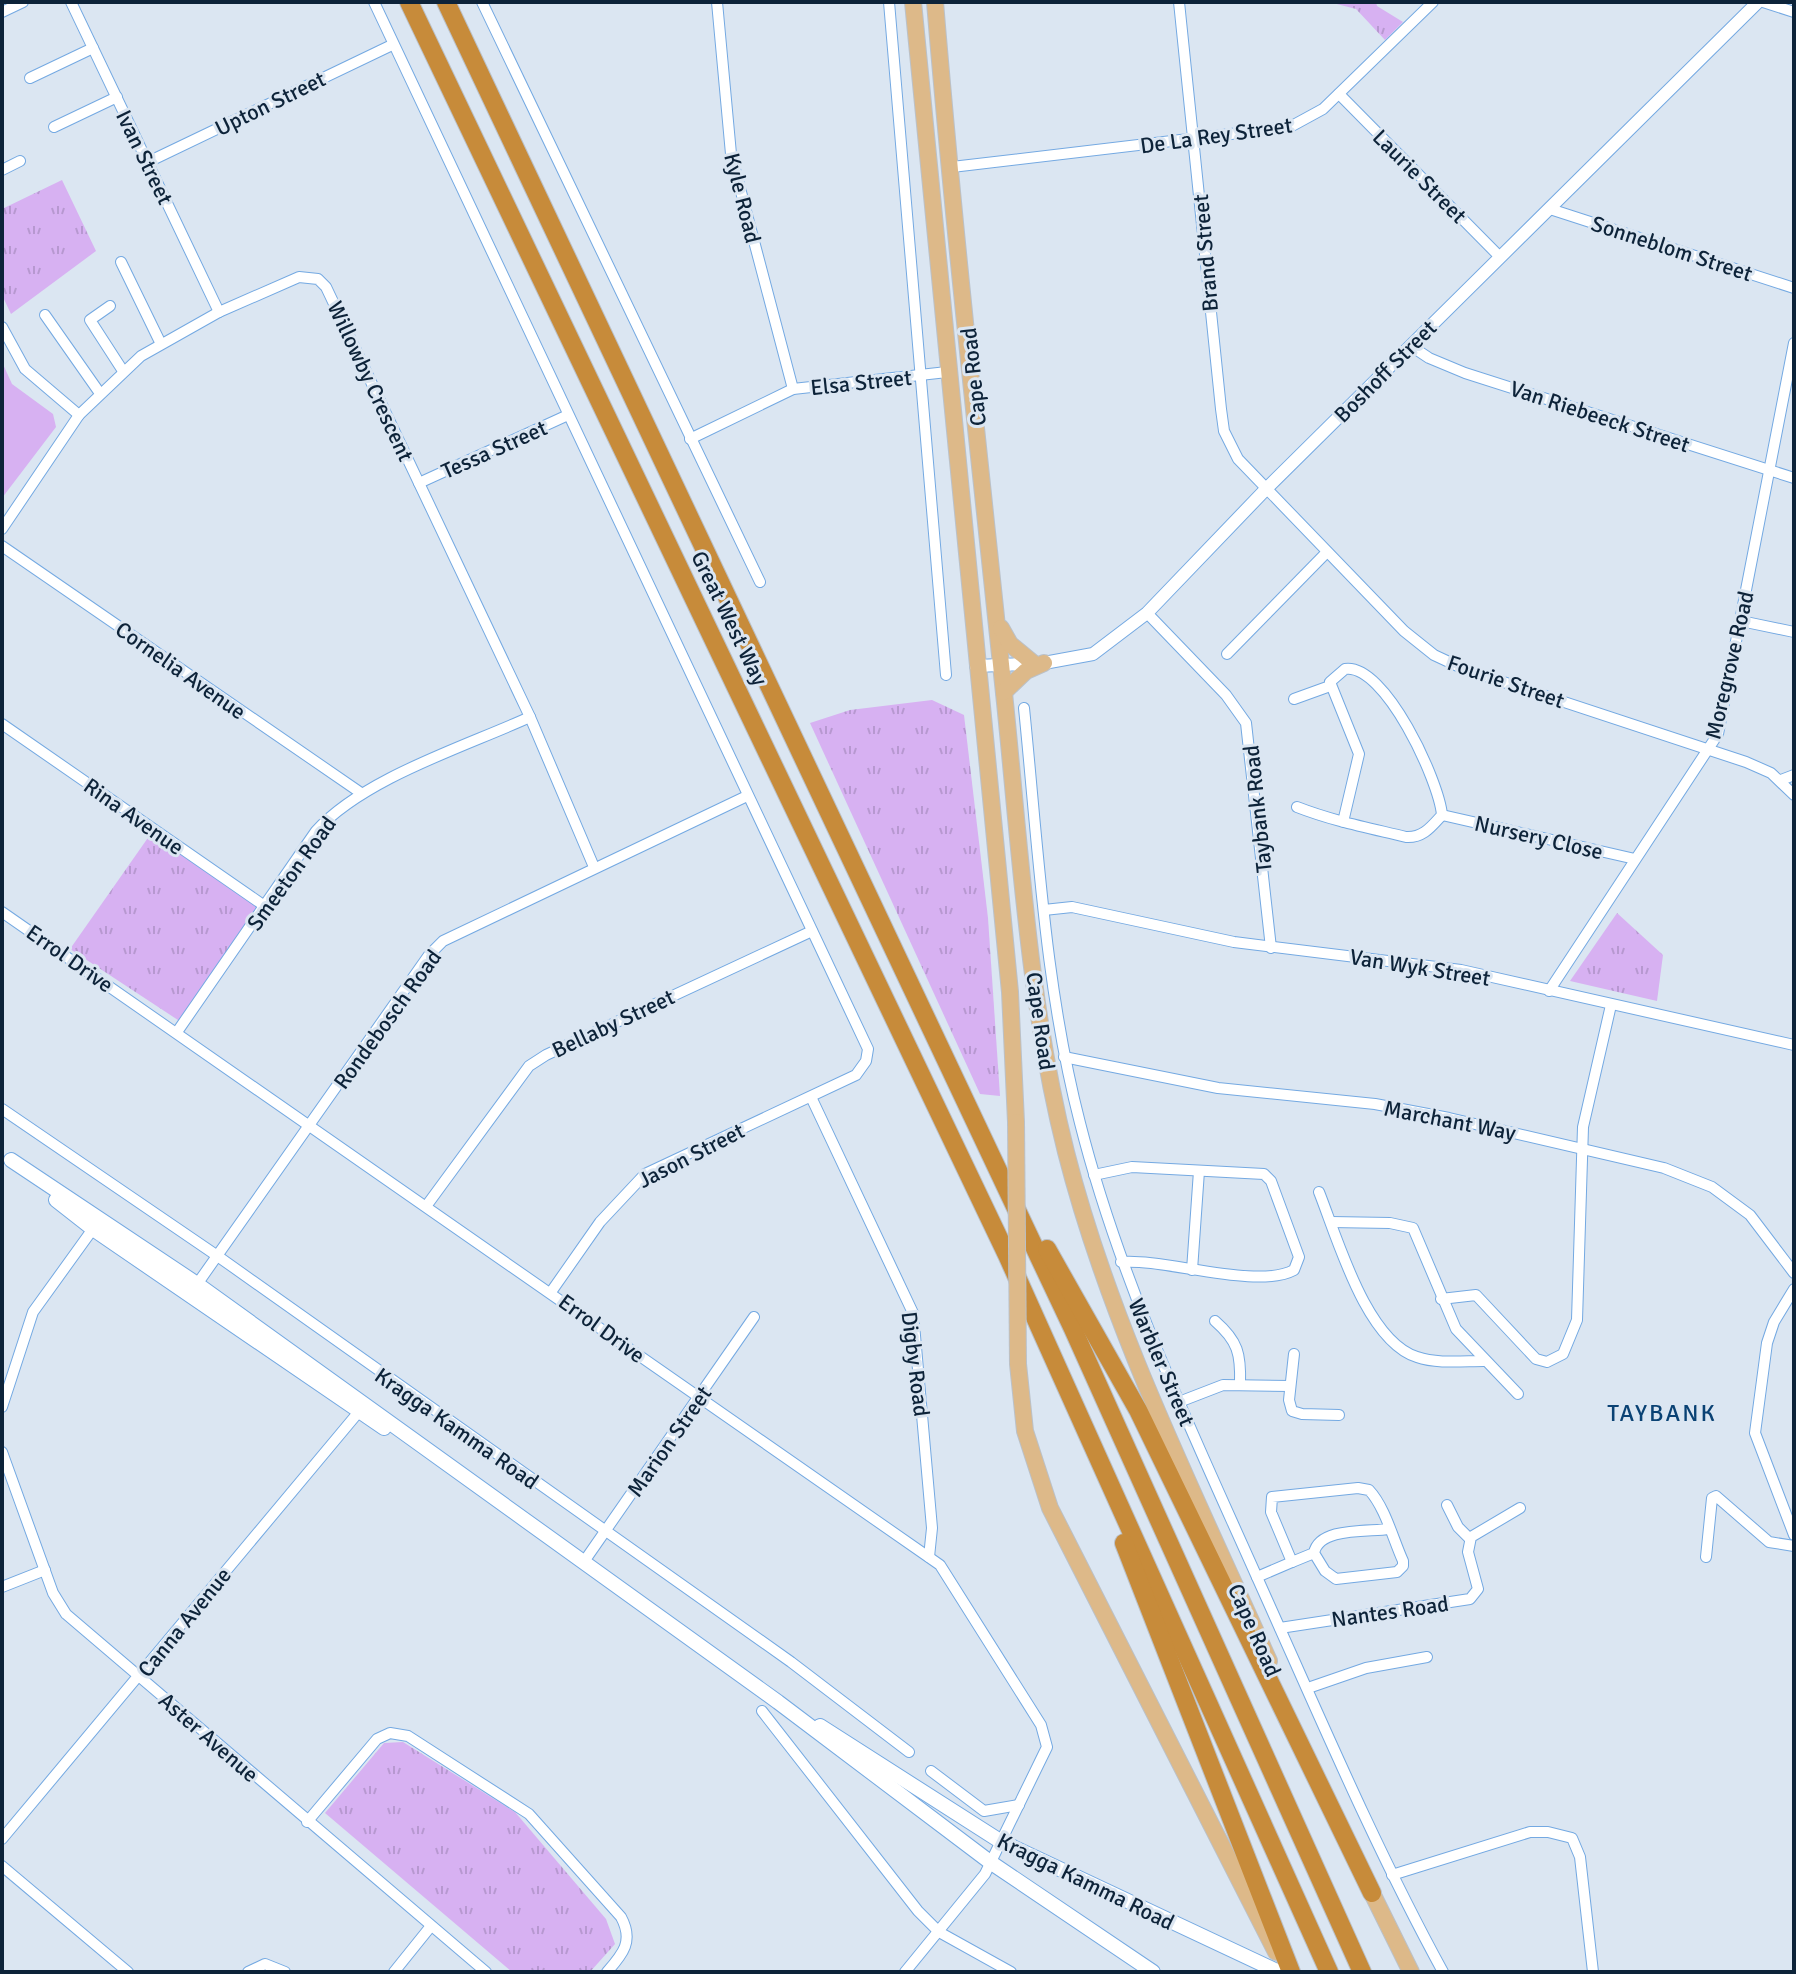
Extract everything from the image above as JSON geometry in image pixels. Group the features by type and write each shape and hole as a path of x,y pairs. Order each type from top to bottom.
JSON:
{"highway":[{"name":"Great West Way","path":"409,2 1007,1255"},
{"name":"Great West Way","path":"448,2 991,1154"},
{"path":"991,1154 1138,1410 1372,1893"},
{"path":"991,1154 1362,1972"},
{"path":"1007,1255 1289,1972"},
{"path":"1007,1255 1329,1972"}],"main road":[{"name":"Cape Road","path":"913,2 1010,992 1016,1122 1018,1364 1028,1444 1050,1508 1289,1972"},
{"name":"Cape Road","path":"935,2 1037,1008 1059,1122 1081,1206 1139,1369 1372,1893 1411,1972"},
{"path":"996,615 1010,644 1038,663 1004,692"},
{"name":"Kragga Kamma Road","path":"7,1156 96,1224 194,1288 778,1702 990,1862 1153,1972"},
{"name":"Kragga Kamma Road","path":"778,1702 859,1748 1000,1841 1279,1972"}],"street":[{"path":"2,12 23,2"},
{"name":"Ivan Street","path":"71,2 219,312"},
{"path":"374,2 812,931"},
{"name":"Great West Way","path":"482,2 760,582"},
{"name":"Kyle Road","path":"717,2 731,154 793,389"},
{"path":"889,2 946,675"},
{"name":"Brand Street","path":"1179,2 1196,140 1224,431 1238,459 1266,489"},
{"name":"De La Rey Street","path":"952,167 1290,127 1311,118 1339,94 1433,2"},
{"path":"1760,2 1794,12"},
{"name":"Boshoff Street","path":"976,666 1038,663 1101,650 1147,613 1266,489 1760,2"},
{"name":"Upton Street","path":"148,162 392,45"},
{"path":"30,78 93,48"},
{"name":"Laurie Street","path":"1339,94 1500,257"},
{"path":"54,127 117,97"},
{"path":"2,170 20,161"},
{"name":"Sonneblom Street","path":"1550,209 1794,288"},
{"path":"121,262 160,342"},
{"name":"Willowby Crescent","path":"2,529 79,415 99,392 160,342 299,277 309,276 322,282 530,717 594,867"},
{"path":"110,306 90,320 123,371"},
{"path":"45,315 99,392"},
{"path":"2,327 25,369 79,415"},
{"name":"Moregrove Road","path":"1549,991 1711,749 1721,725 1794,343"},
{"name":"Van Riebeeck Street","path":"1411,346 1429,358 1465,373 1794,478"},
{"name":"Elsa Street","path":"690,439 793,389 947,372"},
{"name":"Tessa Street","path":"419,483 568,415"},
{"name":"Fourie Street","path":"1266,489 1404,631 1446,662 1711,749 1763,769 1781,780 1794,795"},
{"name":"Cornelia Avenue","path":"2,546 361,793"},
{"path":"1227,654 1327,552"},
{"name":"Taybank Road","path":"1147,613 1226,695 1246,723 1271,948"},
{"path":"1741,621 1794,632"},
{"path":"1294,699 1330,686 1340,672 1352,668 1378,686 1393,704 1426,763 1438,790 1442,815 1423,834 1413,837 1343,822 1297,807"},
{"path":"1330,686 1359,754 1343,822"},
{"name":"Warbler Street","path":"1024,708 1044,910 1064,1057 1094,1175 1121,1262 1179,1402 1392,1875 1443,1972"},
{"name":"Smeeton Road","path":"177,1032 316,831 332,813 361,793 530,717"},
{"name":"Rina Avenue","path":"2,724 266,907"},
{"path":"1781,780 1794,775"},
{"name":"Rondebosch Road","path":"194,1288 312,1125 429,955 443,941 747,796"},
{"name":"Nursery Close","path":"1442,815 1635,859"},
{"name":"Van Wyk Street","path":"1044,910 1072,907 1271,948 1415,962 1794,1045"},
{"name":"Errol Drive","path":"2,912 427,1205 929,1557 945,1572 1045,1733 1045,1755 990,1862 939,1932 905,1972"},
{"name":"Jason Street","path":"551,1292 600,1222 637,1180 856,1075 866,1061 866,1042 812,931"},
{"name":"Bellaby Street","path":"427,1205 529,1066 546,1055 812,931"},
{"path":"1441,1299 1476,1295 1541,1362 1563,1354 1577,1320 1581,1148 1611,1005"},
{"name":"Marchant Way","path":"1064,1057 1218,1088 1375,1104 1664,1168 1712,1187 1750,1215 1794,1273"},
{"name":"Digby Road","path":"811,1097 913,1313 932,1528 929,1557"},
{"name":"Kragga Kamma Road","path":"2,1109 216,1255 791,1662 909,1752"},
{"path":"1094,1175 1125,1168 1268,1177 1299,1261 1294,1270 1282,1274 1192,1270 1121,1262"},
{"path":"1192,1270 1199,1171"},
{"path":"1319,1192 1358,1287 1392,1341 1417,1357 1484,1361"},
{"path":"1331,1222 1375,1222 1413,1228 1456,1329 1518,1394"},
{"path":"2,1407 4,1390 33,1312 96,1224"},
{"path":"1794,1289 1774,1322 1767,1343 1755,1433 1794,1535"},
{"name":"Marion Street","path":"583,1563 754,1317"},
{"path":"1215,1321 1240,1351 1240,1384"},
{"path":"1294,1354 1289,1406 1295,1414 1339,1415"},
{"path":"1179,1402 1210,1388 1240,1384 1290,1386"},
{"name":"Canna Avenue","path":"2,1839 362,1408"},
{"name":"Aster Avenue","path":"2,1452 45,1570 66,1614 486,1972"},
{"path":"1292,1562 1271,1512 1270,1501 1277,1495 1364,1488 1376,1499 1403,1561 1397,1572 1336,1579 1330,1577 1314,1553 1316,1545 1325,1537 1389,1529"},
{"path":"1706,1557 1712,1498 1716,1496 1769,1542 1794,1546"},
{"path":"1447,1505 1458,1527 1470,1539 1483,1527 1520,1508"},
{"name":"Nantes Road","path":"1280,1628 1470,1599 1478,1589 1468,1552 1470,1539"},
{"path":"1257,1577 1314,1553"},
{"path":"2,1587 45,1570"},
{"path":"1308,1688 1366,1668 1427,1657"},
{"path":"762,1711 903,1895 939,1932 1011,1972"},
{"path":"307,1822 377,1739 390,1733 408,1736 529,1814 621,1917 628,1931 627,1946 607,1972"},
{"path":"931,1771 984,1811 1019,1805"},
{"path":"1392,1875 1530,1832 1548,1832 1572,1838 1580,1857 1593,1972"},
{"path":"2,1866 128,1972"},
{"path":"394,1972 431,1926"},
{"path":"248,1972 265,1964 285,1972"}],"green space":[{"path":"1329,2 1376,2 1377,6 1403,22 1385,40 1356,9"},
{"path":"62,180 96,251 11,314 2,295 2,209"},
{"path":"2,362 12,384 53,414 56,427 2,498"},
{"path":"932,700 964,715 988,918 1000,1096 980,1094 810,723 850,710"},
{"path":"152,832 259,908 181,1022 70,949"},
{"path":"1617,913 1663,955 1657,1001 1570,981"},
{"path":"403,1742 515,1812 606,1919 615,1944 590,1972 512,1972 325,1813 384,1743"}],"district":[{"name":"TAYBANK","path":"1662,1413"}]}
